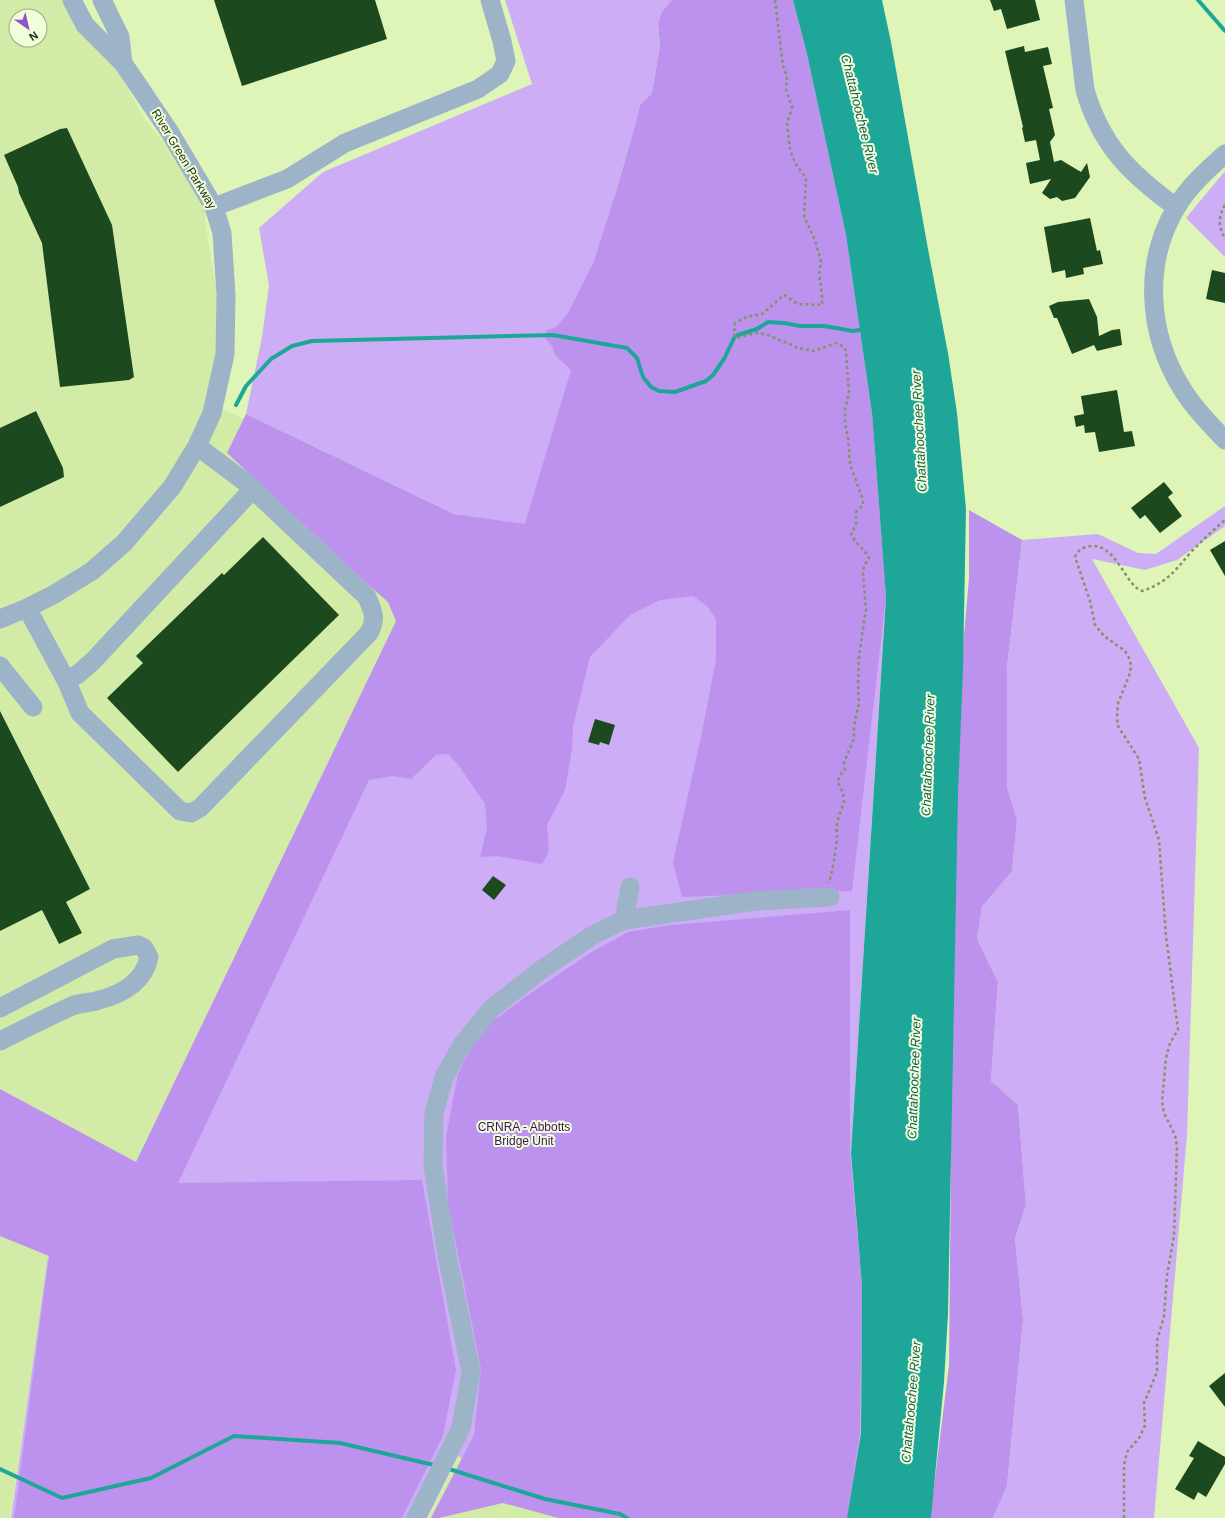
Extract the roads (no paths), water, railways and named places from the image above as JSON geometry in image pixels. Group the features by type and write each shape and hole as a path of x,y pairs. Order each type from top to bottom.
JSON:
{"street":[{"name":"River Green Parkway","path":"0,619 53,595 92,571 124,543 172,487 197,446 212,413 226,354 226,295 222,233 214,207 169,131 123,63 85,25 72,0"},
{"name":"River Green Parkway","path":"102,0 120,37 123,63"},
{"path":"214,207 287,179 345,143 478,89 500,74 506,61 502,41 490,0"},
{"path":"1074,0 1085,90 1089,104 1103,134 1122,160 1150,188 1176,207"},
{"path":"1225,154 1200,177 1176,207 1166,226 1160,244 1152,281 1155,320 1167,360 1180,386 1197,410 1225,440"},
{"path":"27,608 65,679 80,713 180,811 191,813 200,808 369,632 374,624 373,612 367,597 253,489 197,446"},
{"path":"65,679 77,674 93,661 253,489"},
{"path":"4,676 33,707"},
{"path":"624,920 630,887"},
{"path":"416,1518 461,1428 471,1372 446,1255 433,1165 434,1114 444,1077 462,1045 492,1008 541,970 593,936 624,920 829,890"},
{"path":"0,1008 113,949 138,945 144,948 149,957 147,967 140,978 121,993 96,1001 74,1005 0,1041"}],"water":[{"name":"Chattahoochee River","path":"793,0 882,0 948,353 957,413 966,509 963,670 958,794 948,1314 944,1382 931,1518 847,1518 861,1433 862,1286 851,1153 886,597 872,413 846,235 807,54"}],"waterway":[{"path":"1198,0 1225,31"},
{"path":"236,405 246,386 271,359 292,346 312,341 553,335 627,348 637,358 643,377 651,387 659,391 675,392 706,381 713,375 724,359 735,336 757,329 768,322 800,326 824,326 853,331 860,330"},
{"path":"0,1469 62,1498 151,1478 234,1436 340,1443 438,1466"},
{"path":"446,1468 545,1499 620,1514 627,1518"}],"park label":[{"name":"CRNRA - Abbotts Bridge Unit","path":"524,1134"}]}
